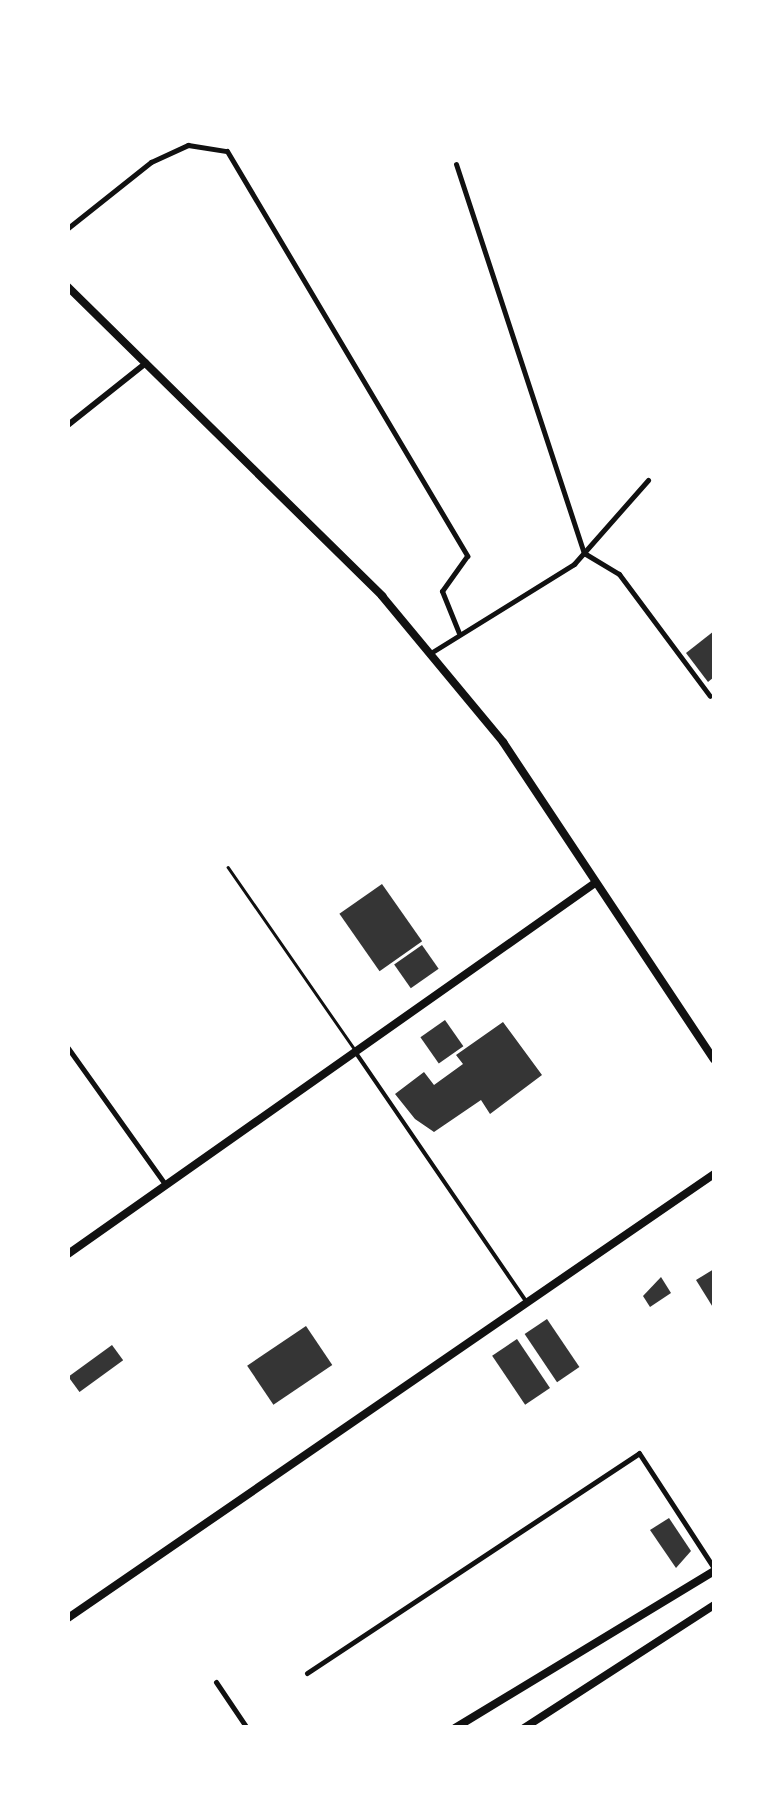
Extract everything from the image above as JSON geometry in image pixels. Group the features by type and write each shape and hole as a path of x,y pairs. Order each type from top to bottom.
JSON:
{"main road":[{"path":"68,287 315,522 503,742 714,1059"},
{"path":"68,1254 595,884"},
{"path":"68,1618 525,1300 714,1174"},
{"path":"455,1728 714,1570"},
{"path":"524,1728 714,1605"}],"street":[{"path":"68,228 151,162 188,145 228,151 467,556 442,591 459,634"},
{"path":"456,164 584,553 620,574 710,696"},
{"path":"68,425 146,363"},
{"path":"429,654 584,553 648,480"},
{"path":"68,1048 166,1184"},
{"path":"356,1053 525,1300"},
{"path":"307,1674 639,1452 714,1570"},
{"path":"216,1682 247,1728"}],"lane":[{"path":"228,867 356,1053"}],"building":[{"path":"714,631 714,677 708,682 686,653"},
{"path":"382,884 422,941 380,971 339,914"},
{"path":"422,945 439,969 411,988 394,965"},
{"path":"445,1020 463,1046 439,1063 420,1037"},
{"path":"503,1022 542,1075 490,1114 481,1100 434,1132 415,1119 395,1094 424,1072 434,1085 463,1064 456,1055"},
{"path":"714,1269 714,1309 696,1280"},
{"path":"661,1277 671,1293 650,1307 643,1296"},
{"path":"547,1319 579,1367 557,1382 525,1334"},
{"path":"306,1326 332,1365 273,1405 247,1366"},
{"path":"517,1339 550,1388 525,1405 492,1356"},
{"path":"112,1345 123,1360 79,1392 68,1377"},
{"path":"669,1518 691,1551 676,1568 650,1530"}]}
